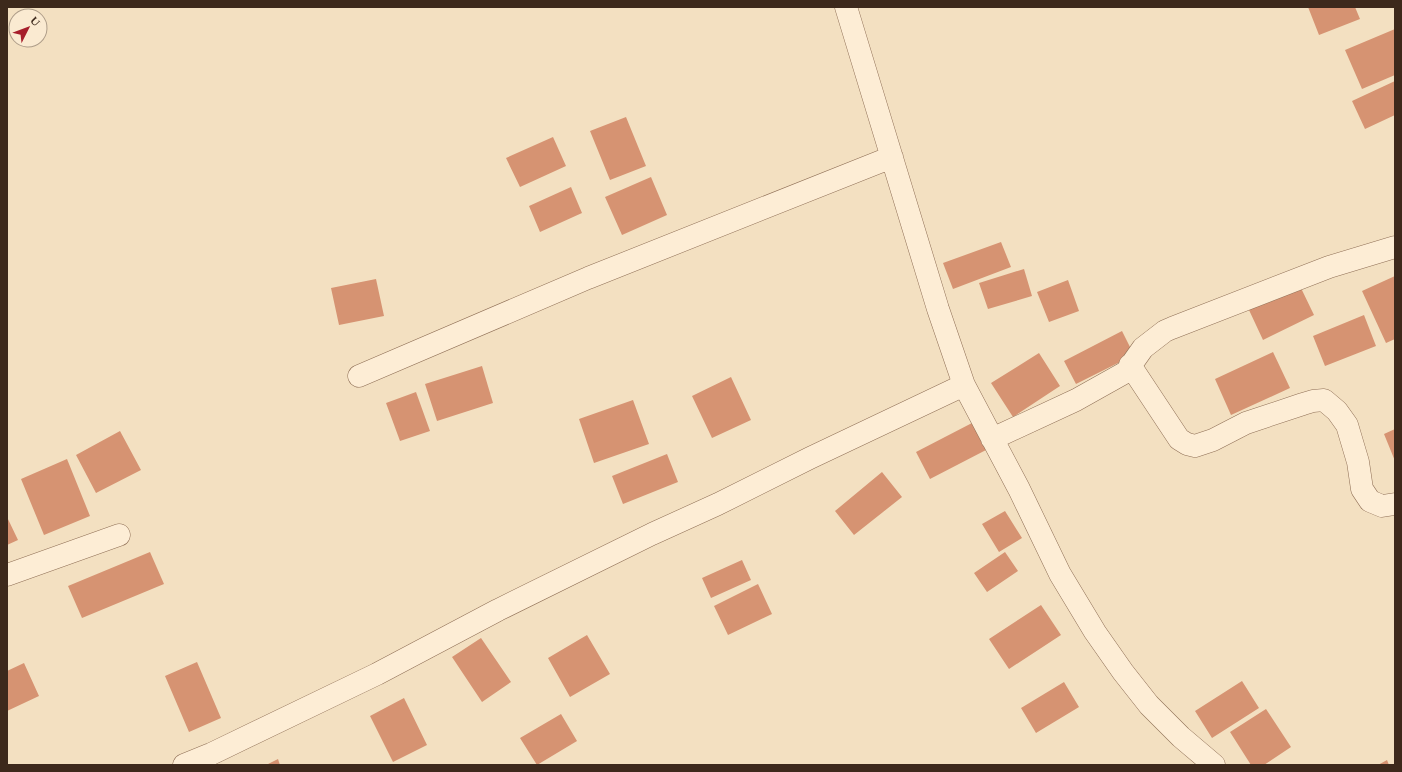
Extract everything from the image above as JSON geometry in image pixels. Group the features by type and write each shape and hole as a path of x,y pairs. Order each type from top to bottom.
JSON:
{"street":[{"path":"846,7 938,309 964,385 1019,489 1060,574 1095,632 1123,672 1149,705 1181,737 1214,765"},
{"path":"359,376 588,278 892,157"},
{"path":"992,439 1076,400 1126,372 1143,348 1161,334 1172,328 1329,267 1395,247"},
{"path":"1130,365 1180,439 1187,444 1195,446 1213,440 1246,423 1260,418 1313,401 1324,400 1337,411 1347,425 1358,462 1362,489 1370,501 1382,506 1395,504"},
{"path":"184,765 211,754 350,687 498,610 652,534 718,504 810,458 964,385"},
{"path":"7,575 119,534"}],"building":[{"path":"1308,7 1355,7 1360,19 1319,35"},
{"path":"1395,29 1395,75 1362,89 1345,50"},
{"path":"1395,81 1395,115 1365,129 1352,101"},
{"path":"626,117 646,166 610,180 590,131"},
{"path":"553,137 566,166 520,187 506,158"},
{"path":"651,177 667,215 622,235 605,197"},
{"path":"571,187 582,213 540,232 529,206"},
{"path":"1001,242 1011,267 953,289 943,263"},
{"path":"1024,269 1032,296 988,309 979,283"},
{"path":"1395,276 1395,339 1386,343 1362,291"},
{"path":"376,279 384,316 339,325 331,288"},
{"path":"1068,280 1079,311 1049,322 1037,292"},
{"path":"1300,286 1314,315 1263,340 1249,310"},
{"path":"1364,315 1376,346 1325,366 1313,336"},
{"path":"1122,331 1134,355 1076,384 1064,361"},
{"path":"1273,352 1290,388 1231,415 1215,379"},
{"path":"1039,353 1060,386 1013,417 991,383"},
{"path":"482,366 493,403 437,421 425,384"},
{"path":"731,377 751,420 712,438 692,396"},
{"path":"416,392 430,431 400,441 386,403"},
{"path":"633,400 649,444 594,463 579,419"},
{"path":"972,423 986,450 930,479 916,452"},
{"path":"1395,429 1395,461 1384,434"},
{"path":"120,431 141,470 96,493 76,455"},
{"path":"667,454 678,482 623,504 612,476"},
{"path":"67,459 90,516 44,535 21,479"},
{"path":"882,472 902,497 854,535 835,511"},
{"path":"1005,511 1022,538 999,552 982,524"},
{"path":"7,517 18,540 7,545"},
{"path":"150,552 164,584 82,618 68,586"},
{"path":"1005,552 1018,571 987,592 974,573"},
{"path":"742,560 751,580 711,598 702,578"},
{"path":"758,584 772,614 728,635 714,606"},
{"path":"1041,605 1061,635 1009,669 989,639"},
{"path":"587,635 610,674 570,697 548,658"},
{"path":"481,638 511,682 482,702 452,657"},
{"path":"197,662 221,718 189,732 165,676"},
{"path":"24,663 39,696 7,711 7,671"},
{"path":"1242,681 1259,708 1212,738 1195,711"},
{"path":"1064,682 1079,707 1036,733 1021,708"},
{"path":"404,698 427,745 393,762 370,716"},
{"path":"1266,709 1291,747 1264,765 1251,765 1230,732"},
{"path":"561,714 577,741 537,765 520,738"},
{"path":"278,759 280,765 266,765"},
{"path":"1387,760 1389,765 1378,765"}]}
